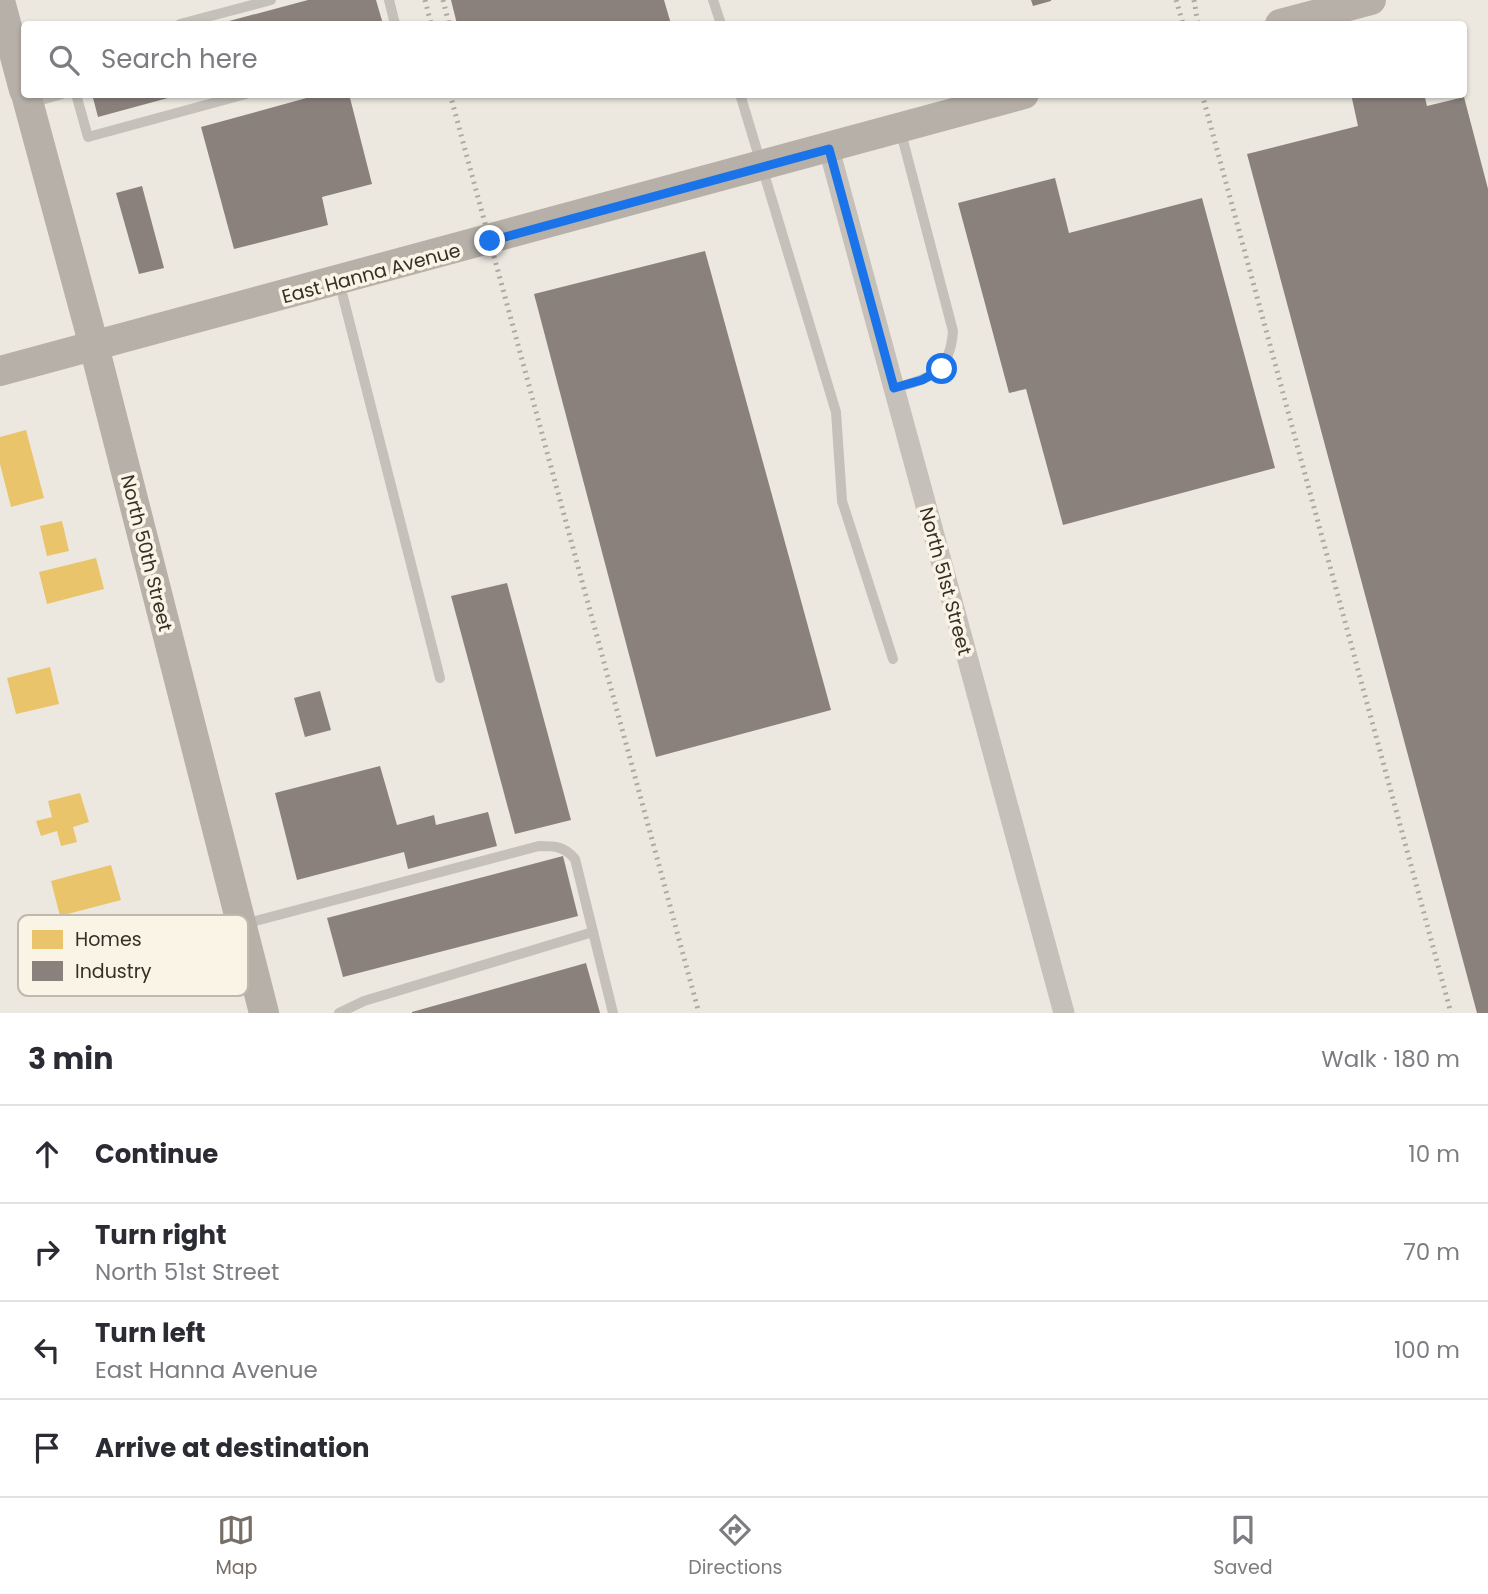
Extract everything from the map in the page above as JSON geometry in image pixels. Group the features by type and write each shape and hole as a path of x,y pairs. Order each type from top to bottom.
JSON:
{"street":[{"path":"1291,21 1371,0"},
{"name":"North 50th Street","path":"0,1 21,78"},
{"name":"North 50th Street","path":"27,98 94,345 239,915"},
{"name":"East Hanna Avenue","path":"0,371 1010,98"},
{"name":"North 51st Street","path":"829,149 1064,1013"},
{"name":"North 50th Street","path":"248,949 264,1013"}],"lane":[{"path":"191,21 271,0"},
{"path":"389,0 394,21"},
{"path":"713,0 719,21"},
{"path":"76,98 88,137 231,98"},
{"path":"741,98 835,412 842,501 893,659"},
{"path":"894,388 922,380 942,369 951,351 953,331 900,129"},
{"path":"339,281 440,678"},
{"path":"248,923 539,846 557,846 568,850 575,859 613,1013"},
{"path":"339,1013 364,1001 593,932"}],"building: Homes":[{"path":"26,430 44,498 11,507 0,464 0,437"},
{"path":"62,521 69,551 47,556 40,526"},
{"path":"96,558 104,589 47,604 39,572"},
{"path":"50,667 59,704 16,714 7,678"},
{"path":"80,793 89,822 73,827 77,842 61,846 57,831 41,836 36,821 52,817 48,801"},
{"path":"111,865 121,900 60,915 51,881"}],"building: Industry":[{"path":"308,0 376,0 382,21 229,21"},
{"path":"451,0 664,0 670,21 456,21"},
{"path":"1031,0 1051,0 1051,1 1033,6"},
{"path":"93,98 168,98 98,117"},
{"path":"306,98 350,98 372,184 322,197 328,225 234,249 201,127"},
{"path":"1352,98 1425,98 1427,106 1464,98 1488,189 1488,1013 1477,1013 1247,154 1358,126"},
{"path":"1055,178 1069,233 1202,198 1275,468 1063,525 1026,389 1009,393 958,203"},
{"path":"142,186 164,268 139,274 116,193"},
{"path":"705,251 831,710 656,757 534,294"},
{"path":"507,583 571,820 515,834 451,596"},
{"path":"320,691 331,730 305,737 294,698"},
{"path":"380,766 397,825 434,815 436,825 488,812 497,846 408,869 404,852 297,880 275,793"},
{"path":"563,856 578,916 343,977 327,918"},
{"path":"586,963 600,1013 412,1013 412,1012"}],"railway":[{"path":"425,0 430,21"},
{"path":"443,0 448,21"},
{"path":"1176,0 1182,21"},
{"path":"1194,0 1198,21"},
{"path":"451,98 699,1013"},
{"path":"1203,98 1451,1013"}],"route":[{"path":"490,241 829,149 894,388 922,380 942,369"}]}
